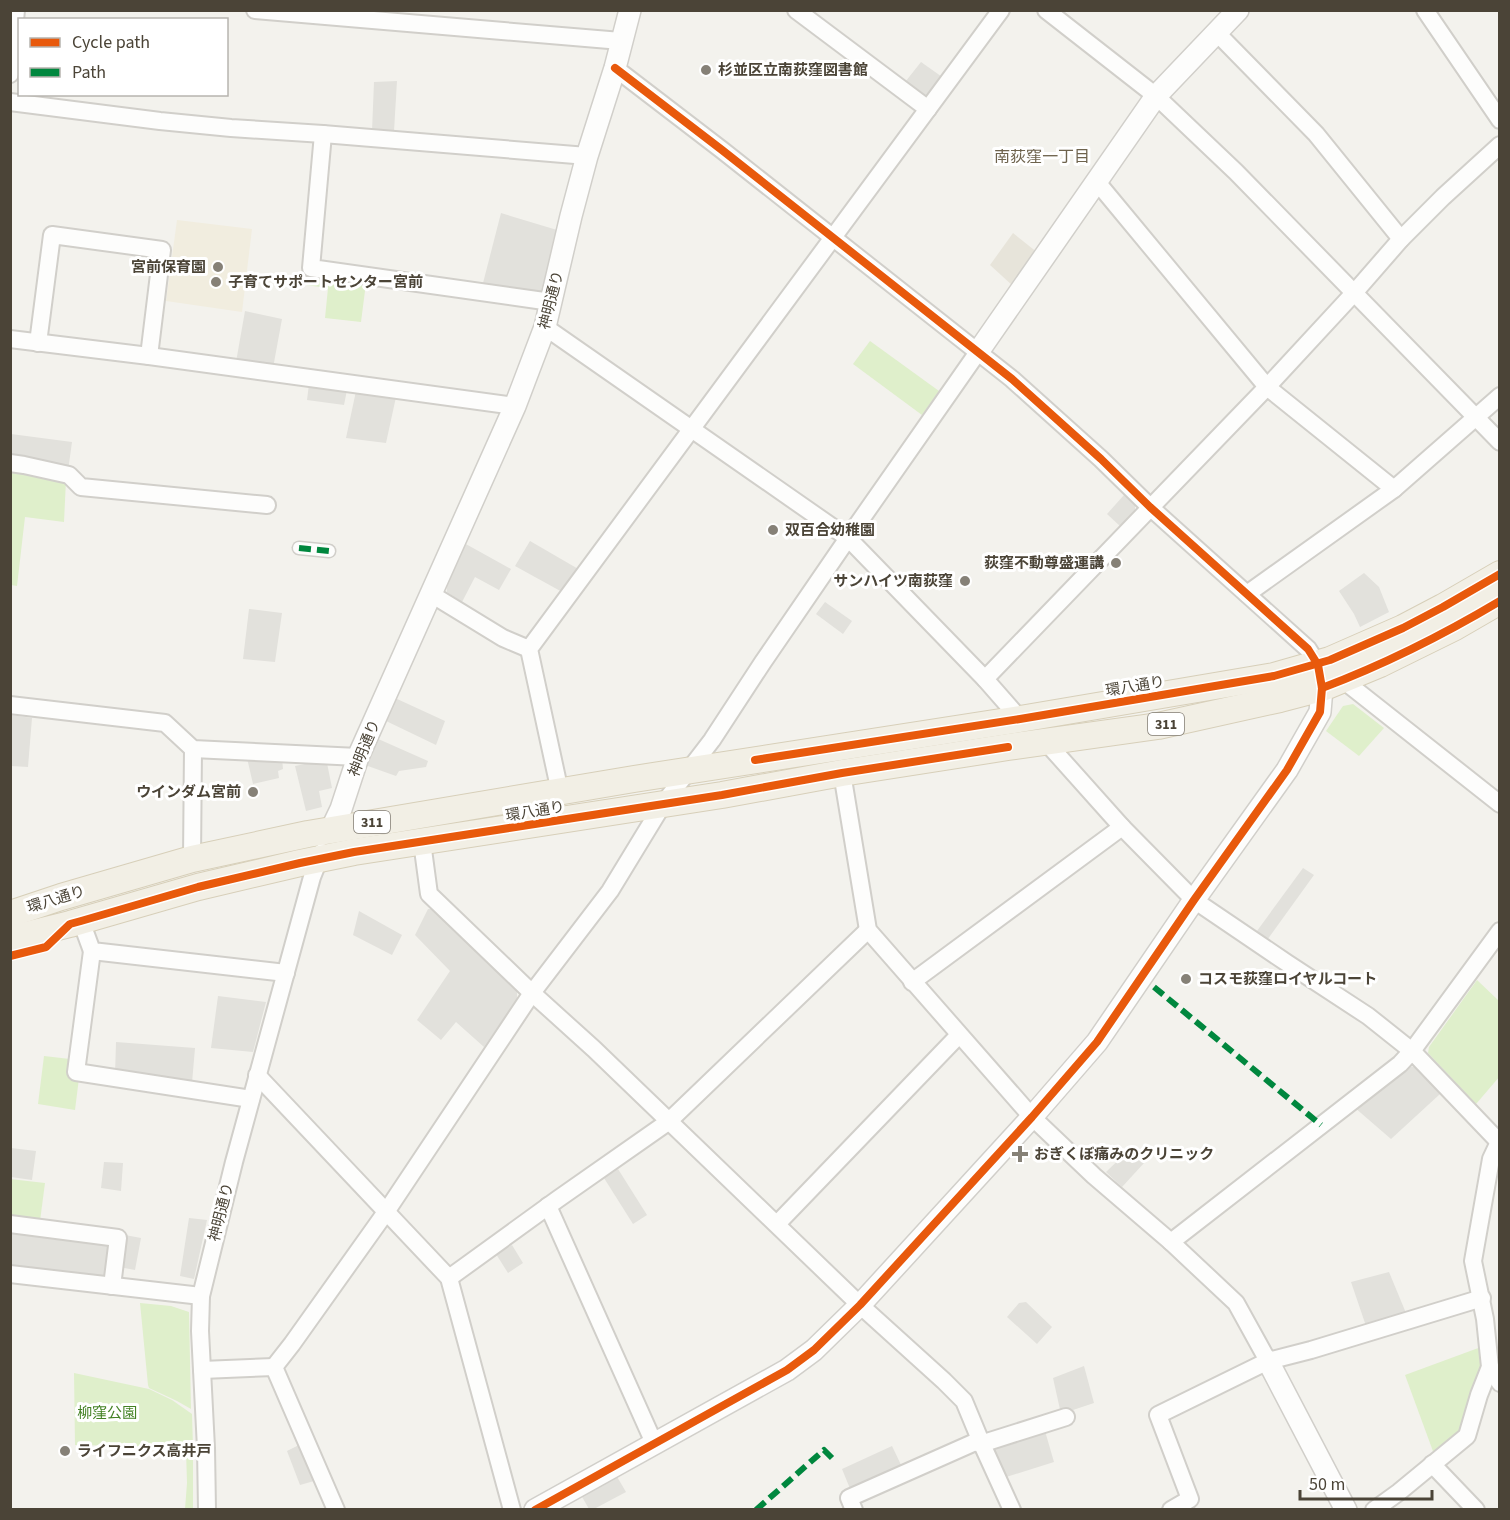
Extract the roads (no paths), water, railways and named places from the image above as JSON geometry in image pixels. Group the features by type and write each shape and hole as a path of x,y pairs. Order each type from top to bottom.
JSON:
{"main road":[{"name":"環八通り","path":"10,914 192,859 331,830 1274,676 1327,678 1403,628 1500,574"},
{"name":"環八通り","path":"10,939 198,887 354,852 663,804 842,773 1158,726 1280,699 1455,627 1500,601"},
{"path":"10,900 61,897"},
{"path":"10,957 46,946 75,922"}],"street":[{"path":"10,74 16,10"},
{"path":"255,10 621,41"},
{"name":"神明通り","path":"207,1509 201,1296 231,1172 312,877 341,809 358,757 515,406 545,327 587,156 615,68 630,10"},
{"path":"796,10 928,109"},
{"path":"560,792 529,649 1002,10"},
{"path":"1046,10 1156,96 1236,172 1500,442"},
{"path":"202,1370 274,1367 292,1344 386,1212 532,993 610,891 663,804 712,740 848,538 1156,96 1238,10"},
{"path":"1425,10 1500,120"},
{"path":"1216,32 1316,134 1401,239"},
{"path":"615,68 1012,378 1150,507 1308,649 1327,678 1500,804"},
{"path":"10,102 231,128 587,156"},
{"path":"323,134 311,268 551,302"},
{"path":"984,679 1267,387 1401,239 1500,145"},
{"path":"1097,182 1267,387 1394,489"},
{"path":"38,343 52,235 162,250 149,356"},
{"path":"545,327 848,538 1020,719"},
{"path":"10,339 515,406"},
{"path":"1247,594 1394,489 1500,396"},
{"path":"10,463 69,475 81,487 267,505"},
{"path":"299,548 329,551"},
{"path":"431,594 503,638 529,649"},
{"path":"535,1509 787,1370 814,1350 860,1305 1032,1117 1097,1042 1287,770 1320,712 1327,678"},
{"path":"10,705 165,723 193,749 358,757"},
{"path":"1046,742 1122,827 1194,900 1368,1017 1412,1051 1499,1142 1491,1159 1473,1261 1482,1298 1490,1367 1500,1383"},
{"path":"192,859 193,749"},
{"path":"842,773 868,930 1032,1117 1094,1176 1171,1242 1236,1303 1346,1509"},
{"path":"912,982 1122,827"},
{"path":"422,842 429,894 860,1305 964,1401 1012,1509"},
{"path":"75,922 92,951 76,1072 251,1099"},
{"path":"449,1278 668,1122 868,930"},
{"path":"1171,1242 1400,1064 1500,931"},
{"path":"92,951 286,973"},
{"path":"777,1224 959,1035"},
{"path":"257,1075 449,1278 512,1509"},
{"path":"548,1206 654,1443"},
{"path":"10,1224 118,1238 112,1286"},
{"path":"10,1274 201,1296"},
{"path":"1171,1509 1190,1499 1158,1415 1268,1361 1482,1298"},
{"path":"274,1367 336,1509"},
{"path":"1374,1509 1399,1492 1467,1436 1490,1367"},
{"path":"854,1509 849,1498 973,1443 987,1442 1066,1417"},
{"path":"1432,1464 1476,1509"}],"place":[{"name":"杉並区立南荻窪図書館","path":"706,70"},
{"name":"宮前保育園","path":"218,267"},
{"name":"子育てサポートセンター宮前","path":"216,282"},
{"name":"双百合幼稚園","path":"773,530"},
{"name":"荻窪不動尊盛運講","path":"1116,563"},
{"name":"サンハイツ南荻窪","path":"965,581"},
{"name":"ウインダム宮前","path":"253,792"},
{"name":"コスモ荻窪ロイヤルコート","path":"1186,979"},
{"name":"おぎくぼ痛みのクリニック","path":"1020,1154"},
{"name":"ライフニクス高井戸","path":"65,1451"}],"district":[{"name":"南荻窪一丁目","path":"1042,156"}],"park label":[{"name":"柳窪公園","path":"107,1413"}]}
